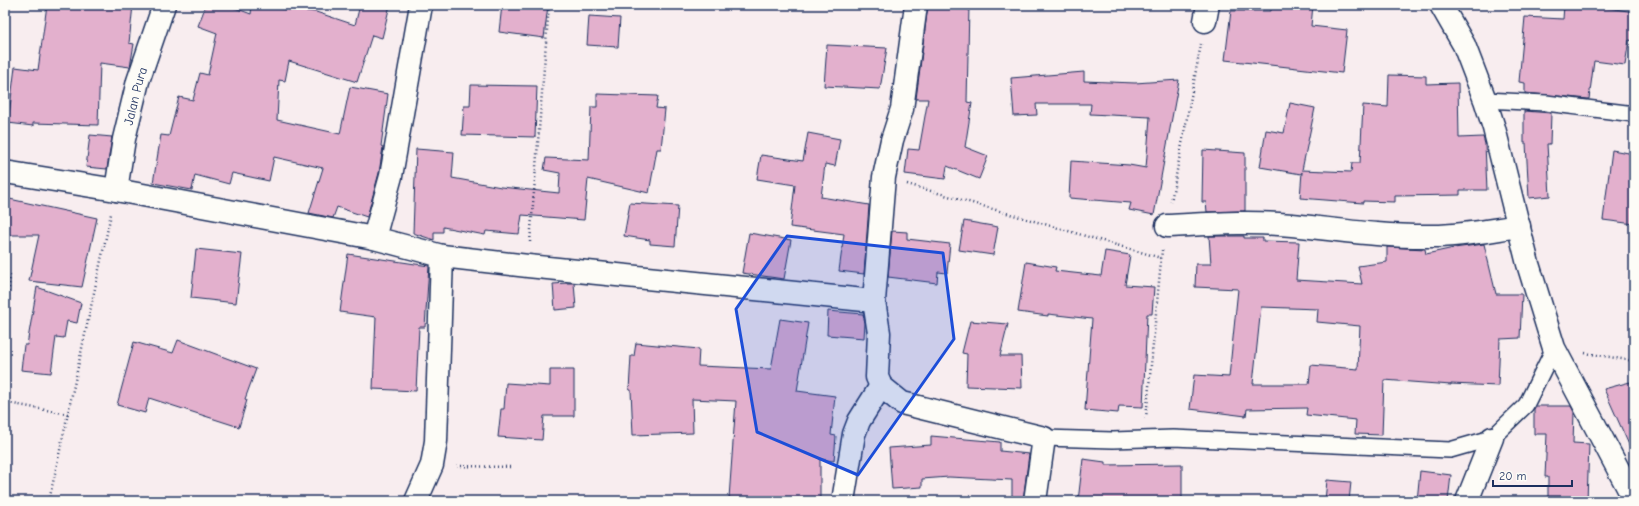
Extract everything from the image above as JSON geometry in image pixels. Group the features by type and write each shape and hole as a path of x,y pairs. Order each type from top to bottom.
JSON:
{"street":[{"name":"Jalan Pura","path":"116,190 124,139 138,81 164,5"},
{"path":"374,238 391,176 421,5"},
{"path":"916,5 902,109 892,140 884,177 874,301 879,333 877,377 881,386 902,403 1044,438 1035,501"},
{"path":"1441,5 1464,45 1485,100 1494,128 1528,264 1554,348 1634,499"},
{"path":"5,172 116,190 374,238 442,256 874,301"},
{"path":"1167,226 1230,223 1266,224 1291,225 1341,231 1435,236 1519,226"},
{"path":"416,501 432,465 436,442 439,393 442,256"},
{"path":"843,501 854,434 859,421 881,386"},
{"path":"1467,501 1492,438"}],"lane":[{"path":"1485,100 1546,103 1634,114"},
{"path":"1044,438 1113,440 1173,438 1450,450 1492,438 1526,405 1554,348"}],"path":[{"path":"528,266 550,5"},
{"path":"884,177 1162,258"},
{"path":"49,501 116,190"},
{"path":"5,340 10,274"},
{"path":"1554,348 1634,361"},
{"path":"5,400 8,403 68,414"},
{"path":"432,465 513,467"}],"highlighted area":[{"path":"787,236 943,253 954,339 858,475 757,432 736,309"}],"building":[{"path":"47,5 133,5 129,43 134,44 130,67 100,63 98,125 33,123 33,126 8,123 15,67 38,70"},
{"path":"206,5 227,5 251,14 252,6 316,12 355,25 360,5 390,5 382,38 372,35 357,82 289,61 285,81 279,80 277,120 340,134 350,87 388,94 379,173 367,217 337,207 333,218 309,213 323,168 274,157 269,181 232,173 229,184 195,175 192,190 153,183 161,135 169,136 179,97 193,100 200,73 208,75 217,33 198,26"},
{"path":"502,5 548,5 544,38 499,32"},
{"path":"928,5 969,5 967,102 972,103 965,147 988,156 979,179 947,166 945,179 905,174 908,149 919,150 928,99 916,99"},
{"path":"1271,5 1313,5 1311,26 1347,30 1342,73 1225,60 1231,11 1271,11"},
{"path":"1564,5 1589,5 1634,12 1634,41 1629,40 1625,65 1594,61 1589,99 1525,93 1525,83 1519,82 1525,17 1563,19"},
{"path":"589,16 620,18 618,47 587,45"},
{"path":"827,45 887,48 880,89 824,86"},
{"path":"1084,72 1084,81 1135,83 1179,80 1154,215 1129,210 1131,203 1069,198 1071,161 1129,165 1146,168 1150,117 1090,114 1091,104 1036,104 1037,115 1014,116 1011,78"},
{"path":"1389,75 1426,76 1426,84 1458,83 1459,138 1483,137 1485,144 1487,190 1460,190 1460,195 1395,196 1395,202 1363,201 1363,203 1300,198 1302,172 1301,174 1260,167 1266,130 1284,133 1290,103 1315,108 1302,170 1351,172 1352,163 1360,163 1363,105 1388,107"},
{"path":"471,85 537,86 535,137 462,135 464,106 470,106"},
{"path":"597,94 658,96 656,108 665,109 661,149 657,149 649,193 588,179 584,220 522,215 519,234 486,231 485,235 443,227 443,232 434,232 434,240 413,233 416,149 454,152 452,178 501,187 559,193 560,173 544,170 546,158 589,160 591,107 597,107"},
{"path":"1524,111 1551,113 1550,144 1547,144 1550,196 1529,198 1526,143 1524,143"},
{"path":"808,133 840,139 835,166 825,164 821,197 869,205 864,274 839,271 844,234 790,227 795,185 757,179 761,155 803,161"},
{"path":"90,135 112,137 107,169 86,167"},
{"path":"1203,150 1245,153 1245,211 1207,212 1206,202 1202,202"},
{"path":"1612,150 1634,154 1634,224 1603,220"},
{"path":"5,198 97,218 82,287 29,281 39,235 5,235"},
{"path":"630,203 678,206 675,246 650,244 650,240 624,236"},
{"path":"964,221 998,227 993,255 959,250"},
{"path":"892,231 907,232 907,239 950,244 947,273 938,272 937,283 888,277"},
{"path":"749,233 791,240 784,279 742,273"},
{"path":"1209,236 1244,236 1244,238 1263,238 1263,241 1299,242 1296,280 1362,284 1358,266 1387,262 1387,247 1425,249 1426,254 1484,244 1496,294 1522,294 1520,338 1500,339 1498,386 1451,385 1384,380 1382,435 1355,434 1356,420 1306,415 1307,408 1247,409 1246,416 1190,409 1194,375 1229,377 1238,289 1195,287 1196,264 1211,264","holes":["1261,307 1318,309 1317,322 1360,326 1358,369 1311,365 1309,384 1253,384"]},
{"path":"196,249 242,254 236,303 191,298"},
{"path":"1105,251 1130,255 1125,285 1154,287 1152,314 1147,314 1143,407 1119,406 1118,413 1085,410 1092,319 1018,312 1026,262 1056,267 1055,271 1101,276"},
{"path":"348,254 429,266 425,327 419,327 416,391 373,389 376,317 340,312"},
{"path":"574,283 576,308 555,310 553,284"},
{"path":"37,287 81,303 77,323 67,321 64,338 56,337 51,373 21,370 24,345 27,345"},
{"path":"828,311 863,314 865,323 864,338 827,335"},
{"path":"780,319 808,323 797,391 835,396 831,435 836,436 834,461 820,459 820,501 760,501 729,498 736,401 692,399 693,433 633,435 631,390 629,390 631,356 634,356 636,343 699,349 698,366 771,369"},
{"path":"970,321 1008,324 1000,356 1021,356 1022,388 966,386 967,354 962,353"},
{"path":"178,340 256,369 245,399 247,400 239,427 149,398 145,413 117,405 134,342 173,353"},
{"path":"550,370 574,370 574,416 544,416 542,440 498,437 501,409 504,409 506,383 550,386"},
{"path":"1630,382 1634,396 1634,456 1604,389"},
{"path":"1536,406 1571,406 1574,412 1573,443 1589,444 1587,501 1548,501 1548,477 1545,477 1547,434 1534,434 1534,409"},
{"path":"931,436 1000,442 1000,451 1029,454 1023,501 1012,501 1012,480 949,477 922,479 922,487 892,489 889,448 931,445"},
{"path":"1083,459 1105,462 1105,465 1182,464 1182,501 1078,501"},
{"path":"1420,471 1451,475 1448,501 1417,501"},
{"path":"1327,480 1351,482 1349,501 1325,501"}]}
